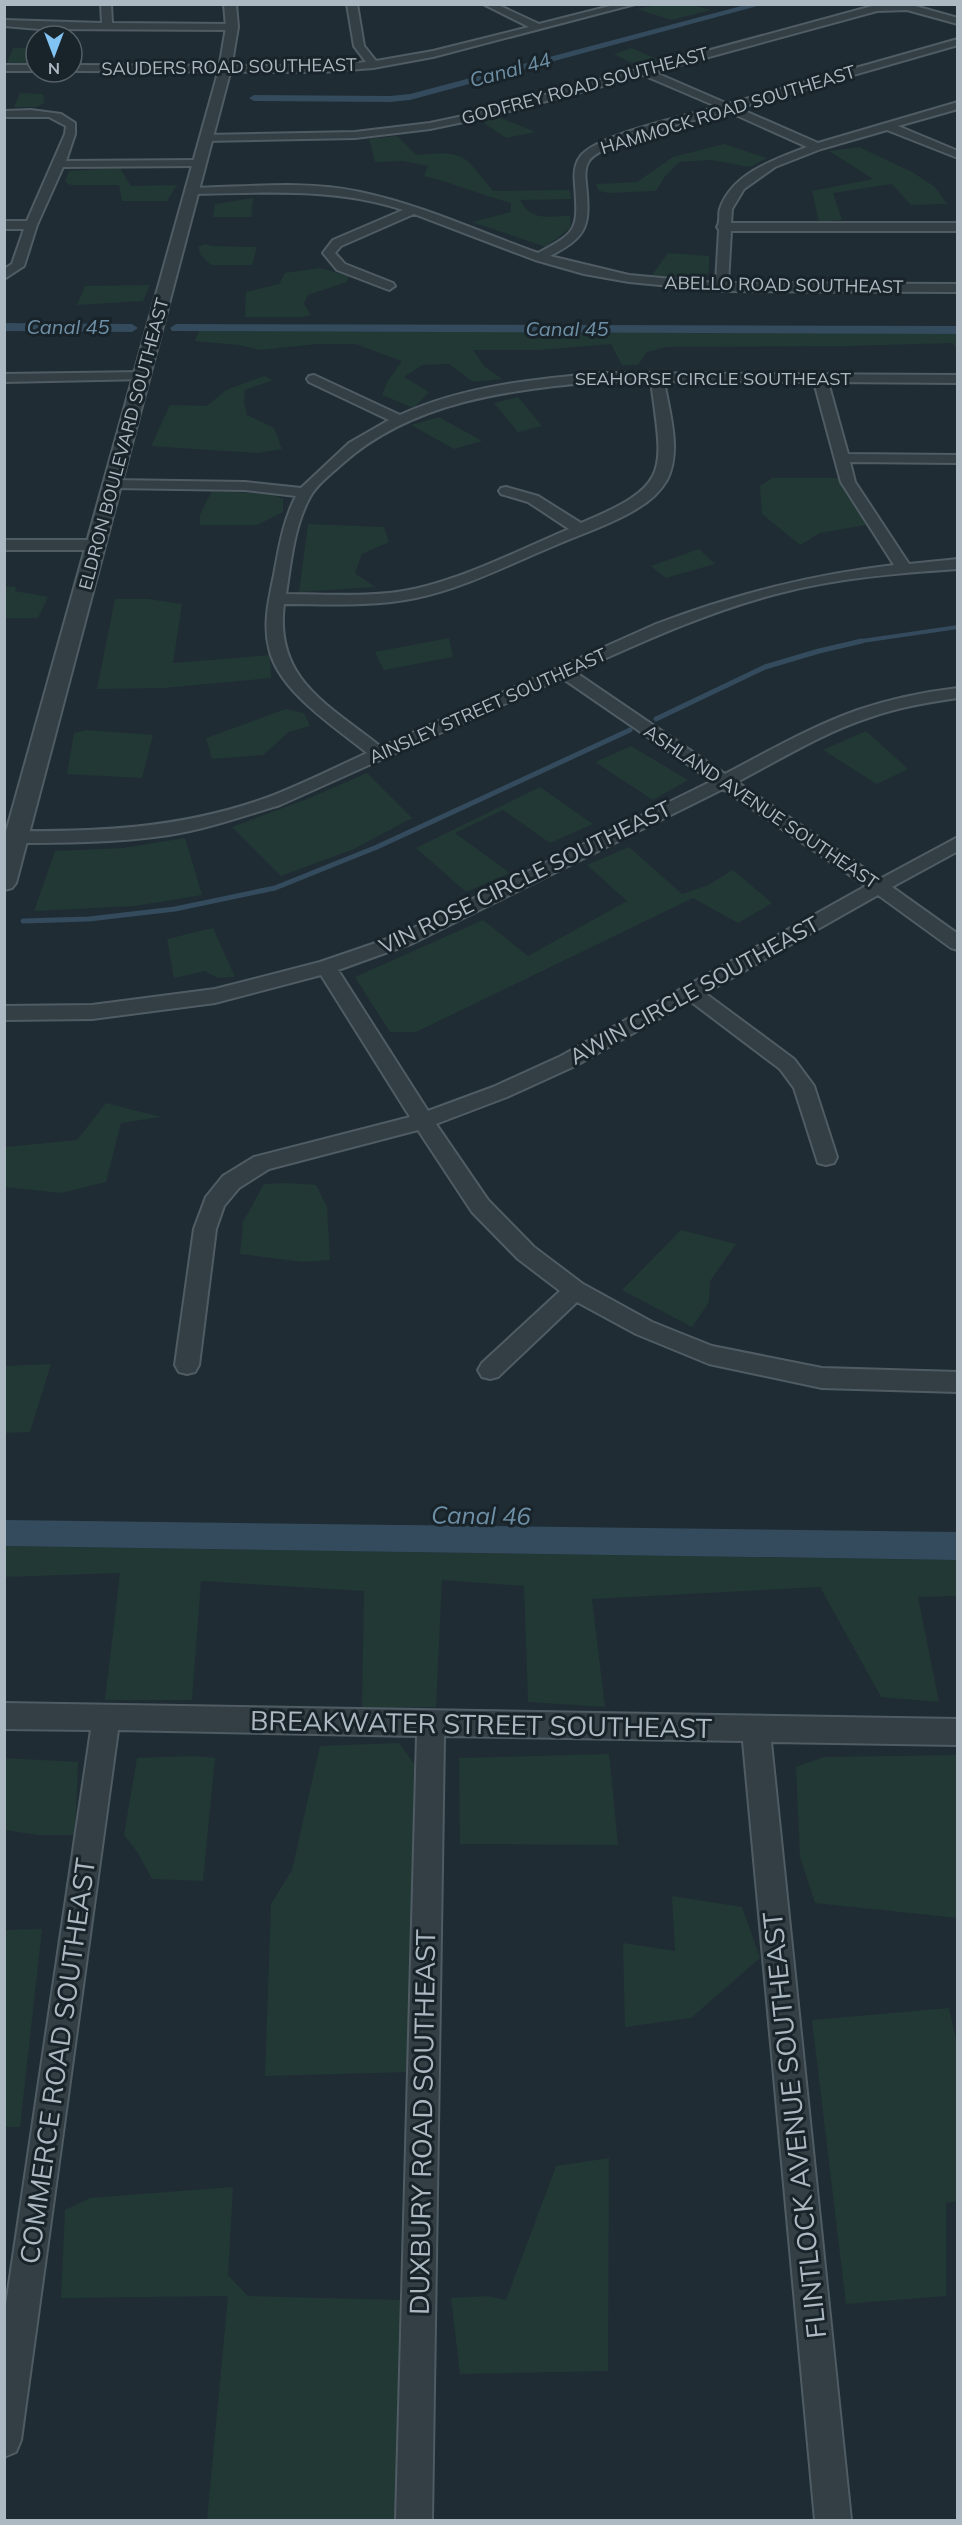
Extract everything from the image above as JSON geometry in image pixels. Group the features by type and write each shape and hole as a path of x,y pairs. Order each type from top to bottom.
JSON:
{"street":[{"path":"106,4 107,26"},
{"name":"ELDRON BOULEVARD SOUTHEAST","path":"4,883 11,837 97,545 225,69 232,27 230,4"},
{"path":"351,4 359,46 373,65"},
{"path":"487,4 539,28"},
{"name":"SAUDERS ROAD SOUTHEAST","path":"84,68 322,69 373,65 433,54 631,4"},
{"name":"GODFREY ROAD SOUTHEAST","path":"205,138 355,135 430,126 483,115 876,8 914,7 957,21"},
{"path":"4,23 39,26 232,27"},
{"name":"HAMMOCK ROAD SOUTHEAST","path":"539,257 560,246 578,231 584,213 579,173 590,152 618,139 957,42"},
{"path":"4,68 24,68"},
{"path":"644,71 817,147"},
{"path":"722,287 723,226 726,209 740,187 771,165 817,147 957,105"},
{"path":"4,114 47,114 65,118 71,125 59,164 31,225 18,266 4,275"},
{"path":"886,126 957,155"},
{"path":"59,164 198,164"},
{"name":"ABELLO ROAD SOUTHEAST","path":"191,191 315,190 380,200 539,257 581,270 632,279 689,286 722,287 957,288"},
{"path":"388,286 341,267 329,253 337,243 413,210"},
{"path":"4,225 31,225"},
{"path":"723,226 957,227"},
{"path":"4,378 142,376"},
{"name":"SEAHORSE CIRCLE SOUTHEAST","path":"380,754 312,699 285,668 276,643 274,616 292,519 305,492 348,451 400,420 471,396 509,388 603,377 957,379"},
{"path":"277,599 359,599 414,594 455,582 623,511 645,498 660,480 667,461 657,378"},
{"path":"820,378 848,482 904,567"},
{"path":"314,379 400,420"},
{"path":"840,458 957,459"},
{"path":"112,484 245,486 305,492"},
{"path":"506,491 533,499 581,530"},
{"path":"4,545 97,545"},
{"name":"AINSLEY STREET SOUTHEAST","path":"11,837 89,837 158,831 208,821 274,801 662,627 720,606 792,586 904,567 957,564"},
{"name":"ASHLAND AVENUE SOUTHEAST","path":"563,671 878,886 957,944"},
{"name":"VIN ROSE CIRCLE SOUTHEAST","path":"4,1013 92,1012 215,996 326,967 406,939 723,782 816,733 865,713 928,697 957,693"},
{"name":"AWIN CIRCLE SOUTHEAST","path":"187,1365 205,1229 214,1203 231,1182 262,1163 423,1121 500,1092 568,1061 957,843"},
{"path":"326,967 423,1121 480,1206 526,1253 575,1290 644,1328 709,1355 822,1378 957,1382"},
{"path":"691,992 787,1064 804,1086 826,1157"},
{"path":"490,1370 575,1290"},
{"name":"BREAKWATER STREET SOUTHEAST","path":"4,1716 957,1732"},
{"name":"COMMERCE ROAD SOUTHEAST","path":"4,2440 106,1717"},
{"name":"DUXBURY ROAD SOUTHEAST","path":"414,2520 432,1724"},
{"name":"FLINTLOCK AVENUE SOUTHEAST","path":"756,1730 833,2520"}],"green space":[{"path":"657,5 692,5 711,10 671,20 637,9"},
{"path":"13,48 24,48 24,63 7,63"},
{"path":"632,48 661,61 640,67 614,54"},
{"path":"20,93 43,94 44,103 36,107 14,107"},
{"path":"498,117 536,132 506,138 481,121"},
{"path":"397,136 416,155 445,154 462,157 493,191 569,190 572,199 520,200 524,207 535,215 570,216 570,228 546,247 472,222 511,212 511,203 424,176 428,166 403,161 375,162 369,139"},
{"path":"724,144 767,158 750,167 711,160 679,162 665,176 656,191 609,193 599,191 596,184 637,182 673,157"},
{"path":"859,147 912,172 935,187 947,204 911,205 892,184 833,193 842,220 819,222 812,191 873,179 829,151"},
{"path":"120,168 131,186 177,185 167,201 122,201 119,185 71,185 65,182 69,171"},
{"path":"253,198 251,217 213,217 215,204"},
{"path":"205,244 257,247 252,265 211,265 201,255 198,247"},
{"path":"668,253 709,256 709,270 705,281 652,275"},
{"path":"320,268 349,276 347,282 308,295 304,304 311,315 245,317 246,292 279,284 285,273"},
{"path":"150,285 143,301 77,305 85,286"},
{"path":"199,331 957,333 958,351 953,343 666,347 647,352 638,365 622,365 611,344 538,350 473,350 484,366 502,379 473,382 449,364 422,365 404,377 429,392 414,408 382,395 387,382 402,361 355,344 317,344 260,350 239,345 195,341"},
{"path":"264,376 273,380 245,390 244,403 247,415 274,428 282,449 257,453 151,446 170,405 207,406 226,390"},
{"path":"518,397 542,426 518,432 494,403"},
{"path":"439,417 482,441 454,449 411,425"},
{"path":"772,478 839,478 866,525 820,533 800,545 762,514 760,486"},
{"path":"212,491 272,494 283,499 283,512 257,525 200,525 200,515"},
{"path":"308,524 384,527 389,542 362,554 355,573 375,587 299,592"},
{"path":"699,549 715,564 666,578 651,566"},
{"path":"4,586 16,587 15,591 48,597 38,618 5,618"},
{"path":"115,599 148,599 182,604 173,663 270,655 271,678 163,688 97,689"},
{"path":"449,638 453,657 384,670 375,652"},
{"path":"286,709 304,713 310,726 289,732 263,755 212,759 206,738"},
{"path":"86,730 153,735 142,778 67,774 74,733"},
{"path":"866,731 908,769 877,784 823,750"},
{"path":"631,746 688,780 653,800 595,762"},
{"path":"367,773 412,818 354,849 281,876 232,827 307,799"},
{"path":"540,787 593,824 550,843 503,810 455,833 510,873 466,892 416,848"},
{"path":"185,838 202,895 135,906 34,911 55,851 123,848"},
{"path":"629,847 682,894 708,885 733,870 772,903 738,923 693,898 416,1032 390,1032 355,977 483,920 528,956 627,901 587,865"},
{"path":"213,928 235,977 218,978 205,971 174,978 167,939"},
{"path":"106,1103 161,1117 121,1123 106,1182 61,1193 5,1187 5,1147 77,1140"},
{"path":"264,1184 316,1185 327,1207 330,1260 303,1262 240,1254 243,1222"},
{"path":"681,1230 736,1244 710,1281 709,1302 692,1327 622,1290"},
{"path":"51,1364 30,1432 5,1433 5,1366"},
{"path":"4,1546 957,1560 957,1596 918,1597 939,1702 881,1697 820,1587 592,1599 605,1707 528,1702 524,1586 442,1580 436,1707 362,1708 364,1591 201,1581 192,1700 105,1700 120,1573 5,1577"},
{"path":"399,1743 415,1765 409,2072 265,2076 271,1904 292,1870 320,1746"},
{"path":"609,1754 618,1845 460,1844 459,1758"},
{"path":"957,1755 957,1918 815,1903 800,1857 796,1767 824,1757"},
{"path":"193,1756 215,1758 203,1881 152,1879 138,1853 124,1835 137,1758"},
{"path":"5,1758 78,1762 75,1835 38,1835 5,1830"},
{"path":"672,1896 742,1907 760,1958 691,2018 625,2027 623,1943 675,1951"},
{"path":"42,1929 20,2127 5,2127 5,1930"},
{"path":"949,2008 958,2049 958,2201 946,2203 946,2296 846,2304 812,2020"},
{"path":"609,2158 608,2371 460,2374 451,2298 488,2296 506,2300 556,2166"},
{"path":"233,2187 228,2275 248,2296 403,2300 400,2520 207,2520 228,2296 61,2298 65,2210 90,2198"}],"water":[{"path":"5,1520 957,1532 958,1560 5,1546"}],"waterway":[{"name":"Canal 44","path":"254,98 390,99 410,97 761,4"},
{"name":"Canal 45","path":"4,327 132,328"},
{"name":"Canal 45","path":"176,328 958,330"},
{"path":"855,642 958,627"},
{"path":"656,719 765,667 862,641"},
{"path":"23,921 89,919 175,909 275,888 377,847 630,730"}],"water label":[{"name":"Canal 46","path":"481,1516"}]}
